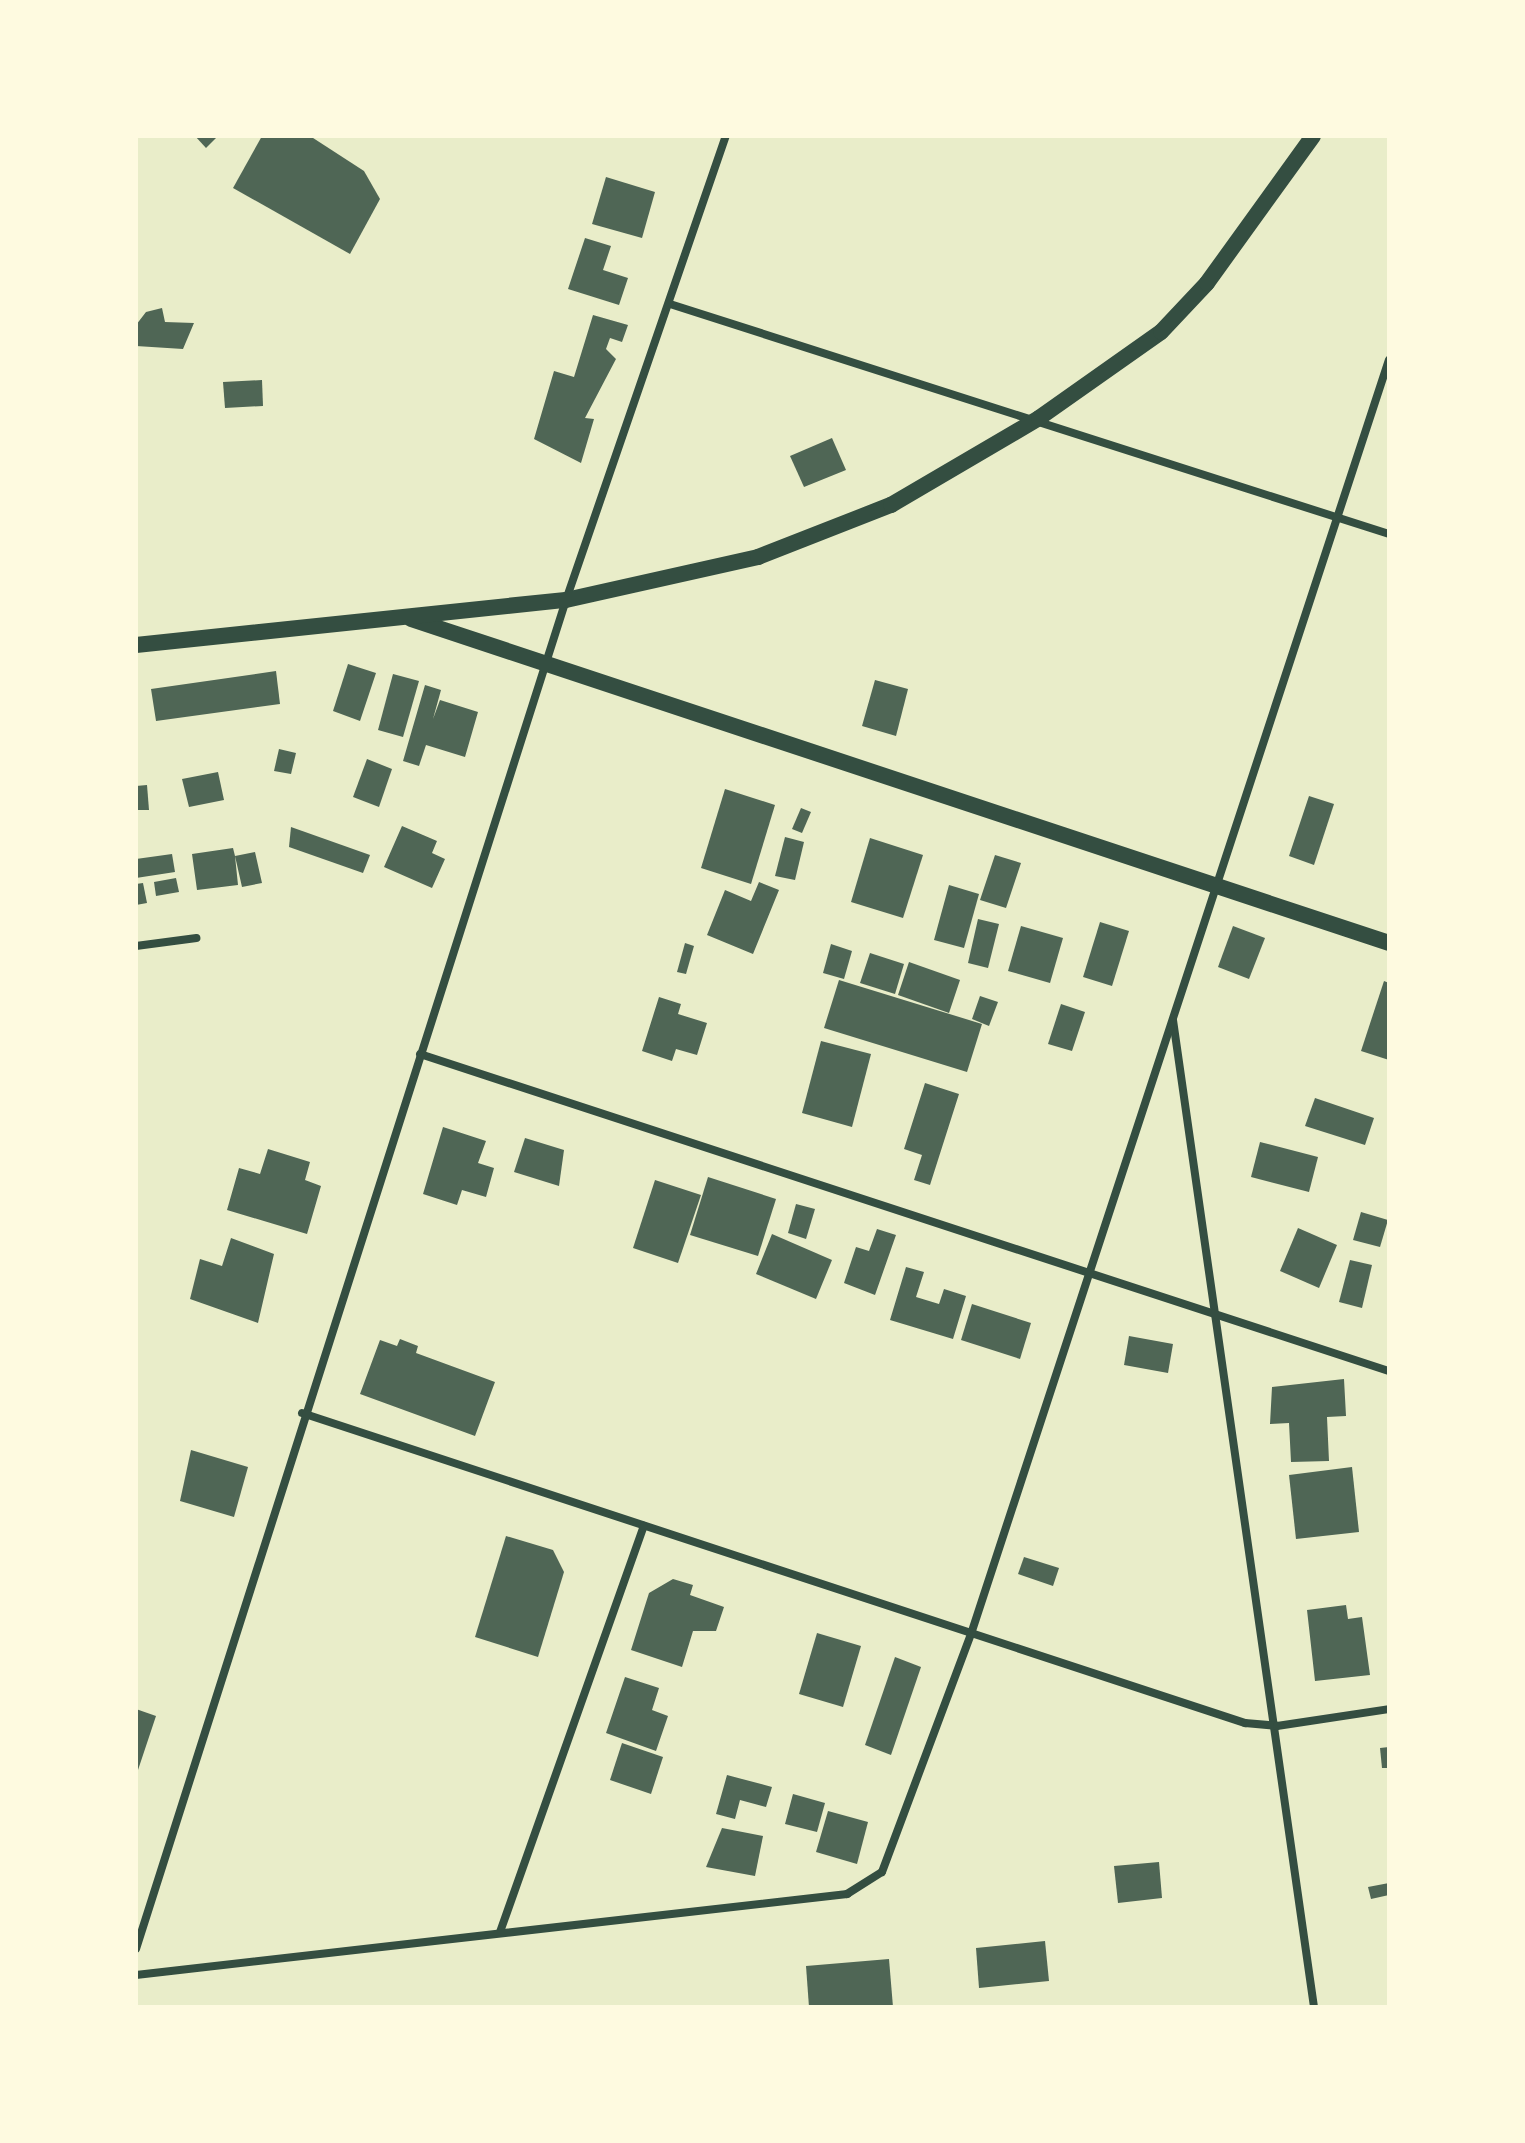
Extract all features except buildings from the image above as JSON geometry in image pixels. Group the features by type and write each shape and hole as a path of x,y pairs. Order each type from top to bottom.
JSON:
{"main road":[{"path":"136,645 566,600 696,575 840,526 948,474 1124,363 1182,312 1313,136"},
{"path":"402,616 548,660 1389,943"}],"street":[{"path":"136,1949 302,1413 566,600 726,136"},
{"path":"670,304 1039,418 1389,534"},
{"path":"136,1975 866,1886 882,1872 971,1634 1086,1273 1389,360"},
{"path":"136,946 196,938"},
{"path":"1172,1015 1277,1726 1314,2007"},
{"path":"420,1054 1217,1318 1389,1371"},
{"path":"302,1413 1245,1723 1277,1726 1389,1709"},
{"path":"500,1932 644,1526"}]}
